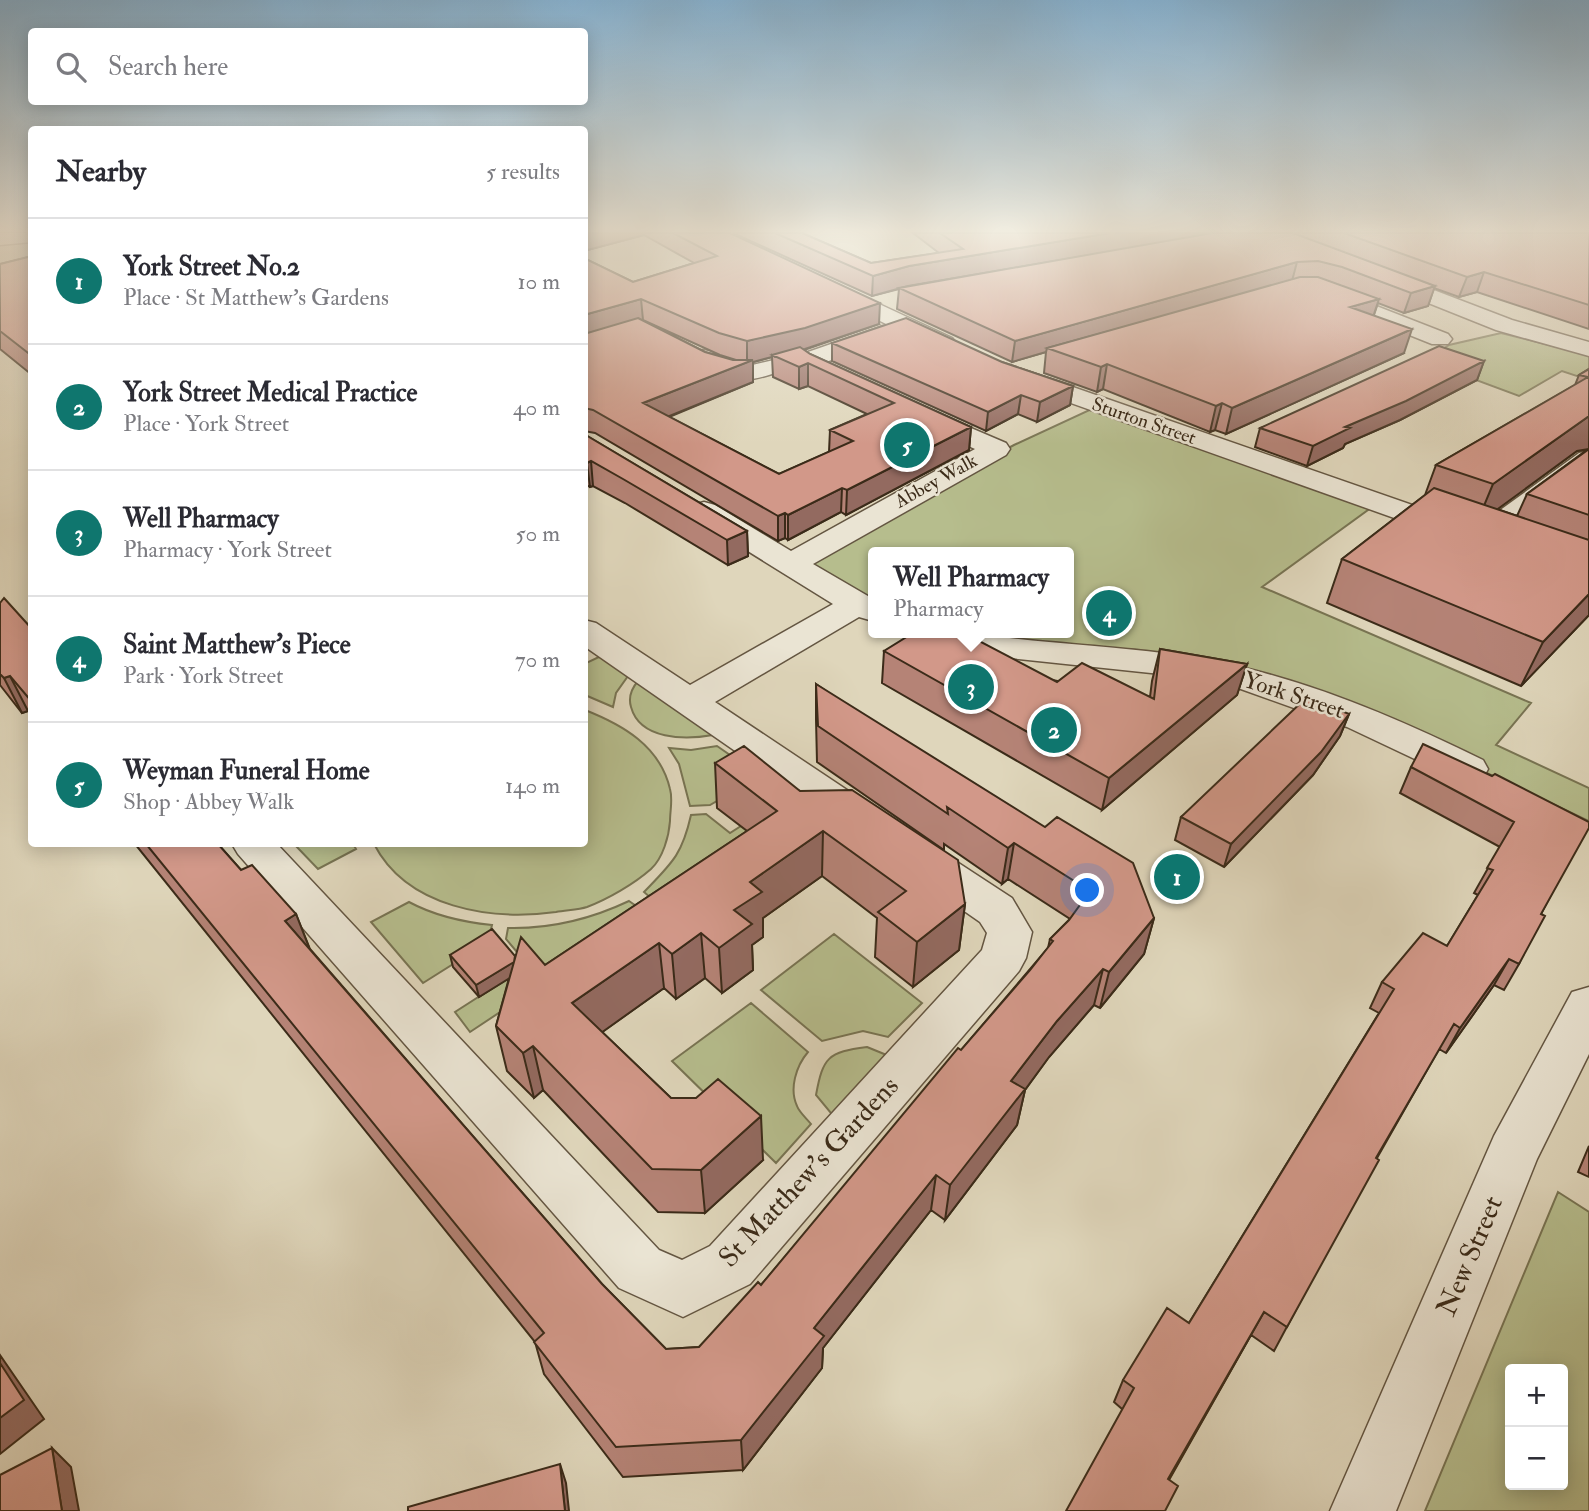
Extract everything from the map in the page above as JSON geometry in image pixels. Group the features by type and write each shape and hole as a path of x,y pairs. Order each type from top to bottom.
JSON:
{"street":[{"path":"862,304 963,352"},
{"path":"870,307 882,304"},
{"path":"1347,304 1433,347 1504,325"},
{"path":"1450,304 1504,325 1589,349"},
{"path":"680,346 736,373 757,372 787,360 811,359 905,325"},
{"path":"811,359 813,365 870,392"},
{"name":"Sturton Street","path":"1044,363 1004,371 1515,551"},
{"name":"Abbey Walk","path":"792,563 996,449 908,409"},
{"path":"1222,449 1258,432"},
{"path":"1481,539 1589,459"},
{"path":"677,495 865,607"},
{"path":"689,701 865,607"},
{"name":"St Matthew's Gardens","path":"256,847 639,1269 683,1289 730,1265 1003,958 1010,932 996,910 588,633"},
{"name":"York Street","path":"952,638 1026,650 1170,664 1248,679 1342,709 1503,786"},
{"name":"New Street","path":"1363,1511 1513,1153 1589,1006"}],"green space":[{"path":"1501,333 1589,355 1589,380 1562,371 1519,396 1425,361 1449,345"},
{"path":"1098,406 1379,502 1262,587 1531,703 1496,745 1589,788 1589,821 1323,696 996,638 1074,638 1074,547 868,547 868,602 802,560 1014,445"},
{"path":"601,656 628,676 616,693 613,707 588,696 588,662"},
{"path":"638,681 713,735 677,737 654,732 644,726 636,718 630,703 631,693"},
{"path":"588,711 626,730 649,749 665,774 670,789 670,821 665,846 659,859 644,875 620,891 580,909 531,914 479,911 429,896 407,883 389,866 376,847 588,847"},
{"path":"717,746 743,764 739,788 710,805 690,806 679,764 669,748 691,750"},
{"path":"789,795 806,806 651,898 644,892 675,858 684,840 691,815 706,814 730,833"},
{"path":"297,847 356,849 318,869"},
{"path":"629,901 639,908 636,922 470,1032 455,1012 528,965 506,939 508,928 570,922"},
{"path":"409,902 449,918 492,925 488,942 423,983 371,922"},
{"path":"834,934 922,1003 888,1037 863,1031 822,1041 761,990"},
{"path":"751,1003 808,1052 797,1071 794,1092 798,1108 811,1124 776,1163 672,1061"},
{"path":"867,1047 889,1056 835,1118 816,1095 821,1072 836,1054"},
{"path":"1558,1192 1589,1212 1589,1511 1425,1511"}],"building":[{"path":"0,304 28,304 28,353 0,331"},
{"path":"588,304 625,304 588,314"},
{"path":"651,304 878,304 805,328 747,341 719,333"},
{"path":"933,304 1149,304 1015,341"},
{"path":"1206,304 1363,304 1350,307 1412,329 1232,408 1222,403 1216,406 1107,364 1101,367 1047,348"},
{"path":"638,318 705,352 733,360 753,360 643,403 779,474 853,441 830,430 894,403 808,363 799,367 772,355 800,347 810,354 971,427 847,490 842,488 788,515 785,513 778,516 588,409 588,333"},
{"path":"906,318 1002,362 1073,386 1040,402 1021,395 988,412 832,343"},
{"path":"1439,346 1484,361 1406,401 1345,427 1350,428 1313,446 1260,428"},
{"path":"1589,369 1589,416 1493,484 1436,465 1588,377 1579,375"},
{"path":"588,436 747,531 727,540 591,461 588,462"},
{"path":"1589,449 1589,515 1527,494"},
{"path":"1434,488 1589,540 1589,594 1543,642 1342,559"},
{"path":"4,598 28,625 28,697 10,676 4,678 0,674 0,603"},
{"path":"905,638 973,638 1057,682 1082,663 1154,699 1160,649 1247,664 1109,778 884,651"},
{"path":"816,684 1045,827 1057,817 1133,863 1154,918 1109,972 1103,969 1057,1021 1011,1081 1025,1089 950,1185 936,1175 814,1328 824,1336 741,1440 616,1447 534,1342 544,1333 148,847 221,847 241,870 252,865 296,914 285,921 602,1284 666,1349 699,1347 758,1282 761,1285 958,1048 961,1050 1030,970 1053,941 1050,939 1069,920 1090,891 1014,843 1008,848 947,807 948,814 818,726"},
{"path":"1307,697 1349,714 1321,752 1231,844 1181,817"},
{"path":"1423,744 1492,776 1495,774 1589,822 1589,828 1541,914 1545,916 1519,964 1509,959 1460,1028 1454,1024 1376,1158 1379,1160 1287,1327 1264,1312 1168,1479 1178,1486 1165,1511 1066,1511 1134,1388 1123,1380 1167,1308 1189,1323 1394,989 1382,982 1423,933 1447,946 1493,870 1487,868 1514,822 1411,767"},
{"path":"744,746 800,791 852,790 958,860 965,904 917,942 878,912 906,891 823,831 750,882 762,892 734,910 752,924 719,948 701,933 672,954 659,943 572,1003 671,1098 696,1098 718,1079 761,1116 701,1170 652,1169 533,1046 523,1053 496,1026 521,937 545,965 777,811 715,763"},
{"path":"492,929 515,956 514,962 476,985 450,955"},
{"path":"0,1363 24,1400 0,1418"},
{"path":"52,1448 62,1511 0,1511 0,1475"},
{"path":"560,1464 565,1511 408,1511 408,1507"}],"place":[{"name":"Weyman Funeral Home","path":"907,445"},
{"name":"Saint Matthew's Piece","path":"1109,613"},
{"name":"Well Pharmacy","path":"971,687"},
{"name":"York Street Medical Practice","path":"1054,730"},
{"name":"York Street No.2","path":"1177,877"}]}
